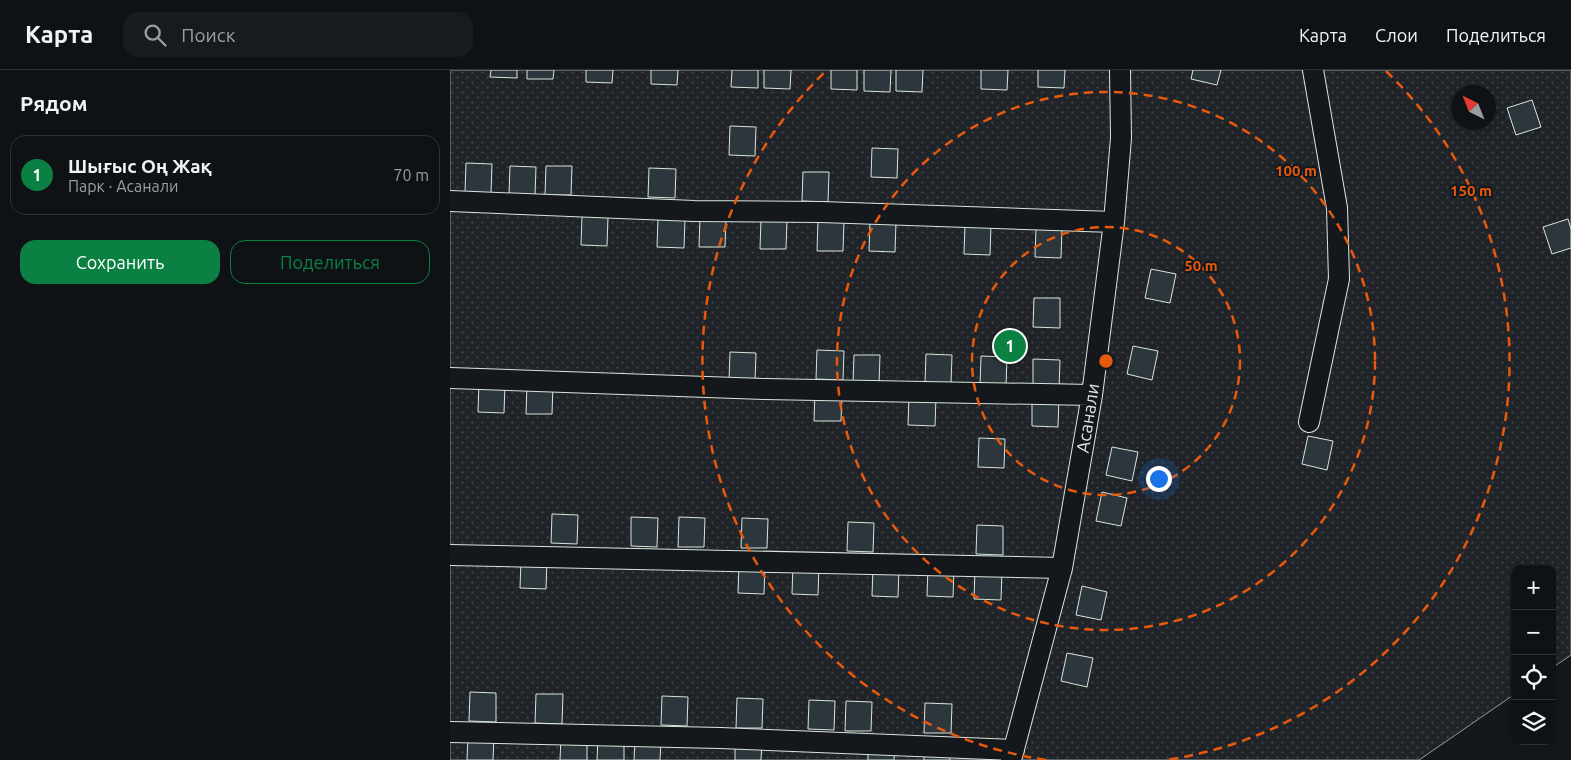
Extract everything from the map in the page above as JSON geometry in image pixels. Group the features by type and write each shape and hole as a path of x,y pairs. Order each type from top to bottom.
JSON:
{"street":[{"name":"Асанали","path":"1012,755 1062,568 1092,394 1114,222 1121,138 1120,70"},
{"path":"1308,422 1339,279 1337,208 1313,70"},
{"path":"450,201 694,211 831,212 1114,222"},
{"path":"450,378 775,389 1092,394"},
{"path":"450,555 1062,568"},
{"path":"450,732 720,738 1012,755"}],"shaded area":[{"path":"450,70 1571,70 1571,655 1556,665 1556,565 1511,565 1511,697 1419,760 450,760"}],"building":[{"path":"491,70 517,70 517,78 490,77"},
{"path":"527,70 554,70 553,79 527,79"},
{"path":"586,70 613,70 612,83 586,82"},
{"path":"651,70 678,70 677,85 651,84"},
{"path":"732,70 758,70 758,88 731,87"},
{"path":"764,70 791,70 790,89 764,88"},
{"path":"831,70 857,70 857,90 831,89"},
{"path":"864,70 891,70 890,92 864,91"},
{"path":"896,70 923,70 922,92 896,91"},
{"path":"981,70 1008,70 1007,90 981,89"},
{"path":"1038,70 1065,70 1064,88 1038,87"},
{"path":"1193,70 1221,70 1217,85 1191,79"},
{"path":"1532,100 1541,127 1516,135 1507,108"},
{"path":"730,126 756,127 755,156 729,155"},
{"path":"872,148 898,149 897,178 871,177"},
{"path":"466,163 492,164 491,193 465,192"},
{"path":"510,166 536,167 535,196 509,195"},
{"path":"546,166 572,166 571,195 545,195"},
{"path":"649,168 676,169 675,198 648,197"},
{"path":"803,172 829,172 828,202 802,201"},
{"path":"582,216 608,217 607,246 581,245"},
{"path":"700,217 726,218 725,247 699,247"},
{"path":"658,218 685,219 684,248 657,247"},
{"path":"761,219 787,220 786,249 760,249"},
{"path":"1568,219 1571,229 1571,248 1552,254 1543,227"},
{"path":"818,221 844,222 843,251 817,251"},
{"path":"870,222 896,222 895,252 869,251"},
{"path":"965,225 991,225 990,255 964,254"},
{"path":"1036,228 1062,229 1061,258 1035,257"},
{"path":"1151,269 1176,274 1170,303 1145,298"},
{"path":"1034,298 1060,298 1060,328 1033,327"},
{"path":"1133,346 1158,351 1152,380 1127,374"},
{"path":"817,350 844,351 843,380 816,379"},
{"path":"730,352 756,353 755,382 729,381"},
{"path":"926,354 952,355 951,384 925,383"},
{"path":"854,355 880,355 879,385 853,384"},
{"path":"981,356 1007,357 1006,386 980,385"},
{"path":"1033,359 1060,360 1059,389 1033,389"},
{"path":"479,383 505,384 504,413 478,412"},
{"path":"527,384 553,385 552,414 526,414"},
{"path":"815,391 842,392 841,421 814,421"},
{"path":"909,396 936,397 935,426 908,425"},
{"path":"1032,397 1059,397 1058,427 1032,426"},
{"path":"1308,436 1333,441 1327,470 1302,464"},
{"path":"979,438 1005,439 1004,468 978,467"},
{"path":"1112,447 1138,452 1132,481 1106,475"},
{"path":"1102,492 1127,498 1121,526 1096,521"},
{"path":"552,514 578,515 577,544 551,543"},
{"path":"631,517 658,518 657,547 631,546"},
{"path":"679,517 705,518 704,547 678,547"},
{"path":"742,518 768,519 767,548 741,548"},
{"path":"848,522 874,523 873,552 847,551"},
{"path":"977,525 1003,526 1003,555 976,554"},
{"path":"521,559 547,560 546,589 520,588"},
{"path":"739,563 765,564 764,594 738,593"},
{"path":"793,565 819,566 818,595 792,594"},
{"path":"873,567 899,568 898,597 872,596"},
{"path":"928,567 954,568 953,597 927,596"},
{"path":"975,570 1002,570 1001,600 974,599"},
{"path":"1082,586 1107,592 1101,620 1076,615"},
{"path":"1067,653 1093,658 1087,687 1061,681"},
{"path":"470,692 496,693 496,722 469,721"},
{"path":"536,694 563,694 562,724 535,723"},
{"path":"662,696 688,697 687,726 661,725"},
{"path":"737,698 763,699 762,728 736,728"},
{"path":"809,700 835,701 834,730 808,729"},
{"path":"846,701 872,702 871,731 845,731"},
{"path":"925,703 952,704 951,733 924,733"},
{"path":"468,736 494,737 493,760 467,760"},
{"path":"561,737 587,738 587,760 560,760"},
{"path":"598,739 624,740 624,760 597,760"},
{"path":"635,741 661,741 660,760 634,760"},
{"path":"735,741 762,741 761,760 735,760"},
{"path":"868,747 895,748 894,760 868,760"},
{"path":"924,748 950,749 950,760 924,760"}],"place":[{"name":"Шығыс Оң Жақ","path":"1010,346"}]}
